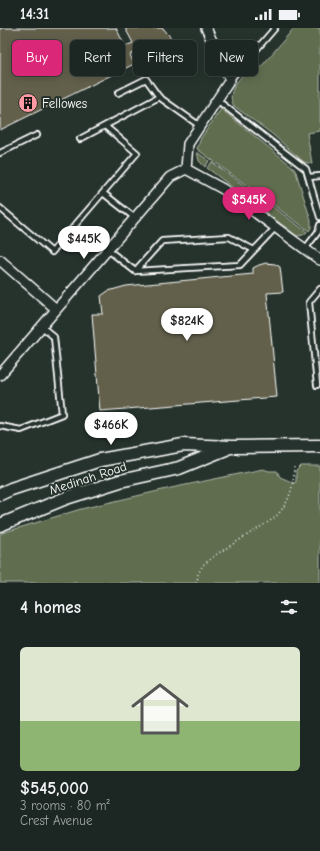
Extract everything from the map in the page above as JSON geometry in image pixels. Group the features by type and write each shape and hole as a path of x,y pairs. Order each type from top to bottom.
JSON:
{"main road":[{"name":"Medinah Road","path":"4,491 100,460 183,445 231,447 320,446"},
{"name":"Medinah Road","path":"0,525 66,498 120,481 179,468 231,447"}],"street":[{"path":"186,169 188,144 230,80 206,28"},
{"path":"0,375 170,177 186,169"},
{"path":"186,169 223,189 320,260"},
{"path":"0,260 56,309"}],"lane":[{"path":"230,80 276,28"},
{"path":"118,93 146,79 159,97 200,126"},
{"path":"80,138 159,97"},
{"path":"217,100 306,170 320,217"},
{"path":"0,208 52,252 137,153 105,126"},
{"path":"0,153 37,135"},
{"path":"308,177 320,176"},
{"path":"103,193 135,218"},
{"path":"305,249 318,232 320,225"},
{"path":"108,249 135,271 240,265 276,227"},
{"path":"135,271 162,241 229,237 254,250"},
{"path":"317,385 309,302 320,289"},
{"path":"0,426 21,430 62,414 54,337 41,326"}],"path":[{"path":"197,583 198,574 203,565 217,554 274,519 279,514 294,483 294,465"}],"green space":[{"path":"294,28 320,28 320,131 307,133 312,164 304,162 272,134 234,106 231,96 232,90 242,76 258,76 258,70"},
{"path":"221,109 293,167 296,172 311,221 311,228 309,231 197,149 201,138"},
{"path":"197,152 209,161 205,167 199,161"},
{"path":"212,162 307,232 303,235 297,236 207,168"},
{"path":"301,466 320,466 320,583 0,583 0,534 2,533 81,509 263,469 277,471 280,477 294,483 296,482 296,471"}],"building":[{"path":"0,28 116,28 122,40 70,40 70,76 110,76 0,130"},
{"path":"125,28 163,28 173,40 133,40 133,43"},
{"path":"133,43 133,54 130,55 133,64 125,68 125,46"},
{"path":"266,263 275,264 280,267 283,292 267,293 277,397 100,411 92,314 103,314 101,296 108,291 126,286 253,274 253,268"}],"place":[{"name":"Fellowes","path":"28,103"}]}
